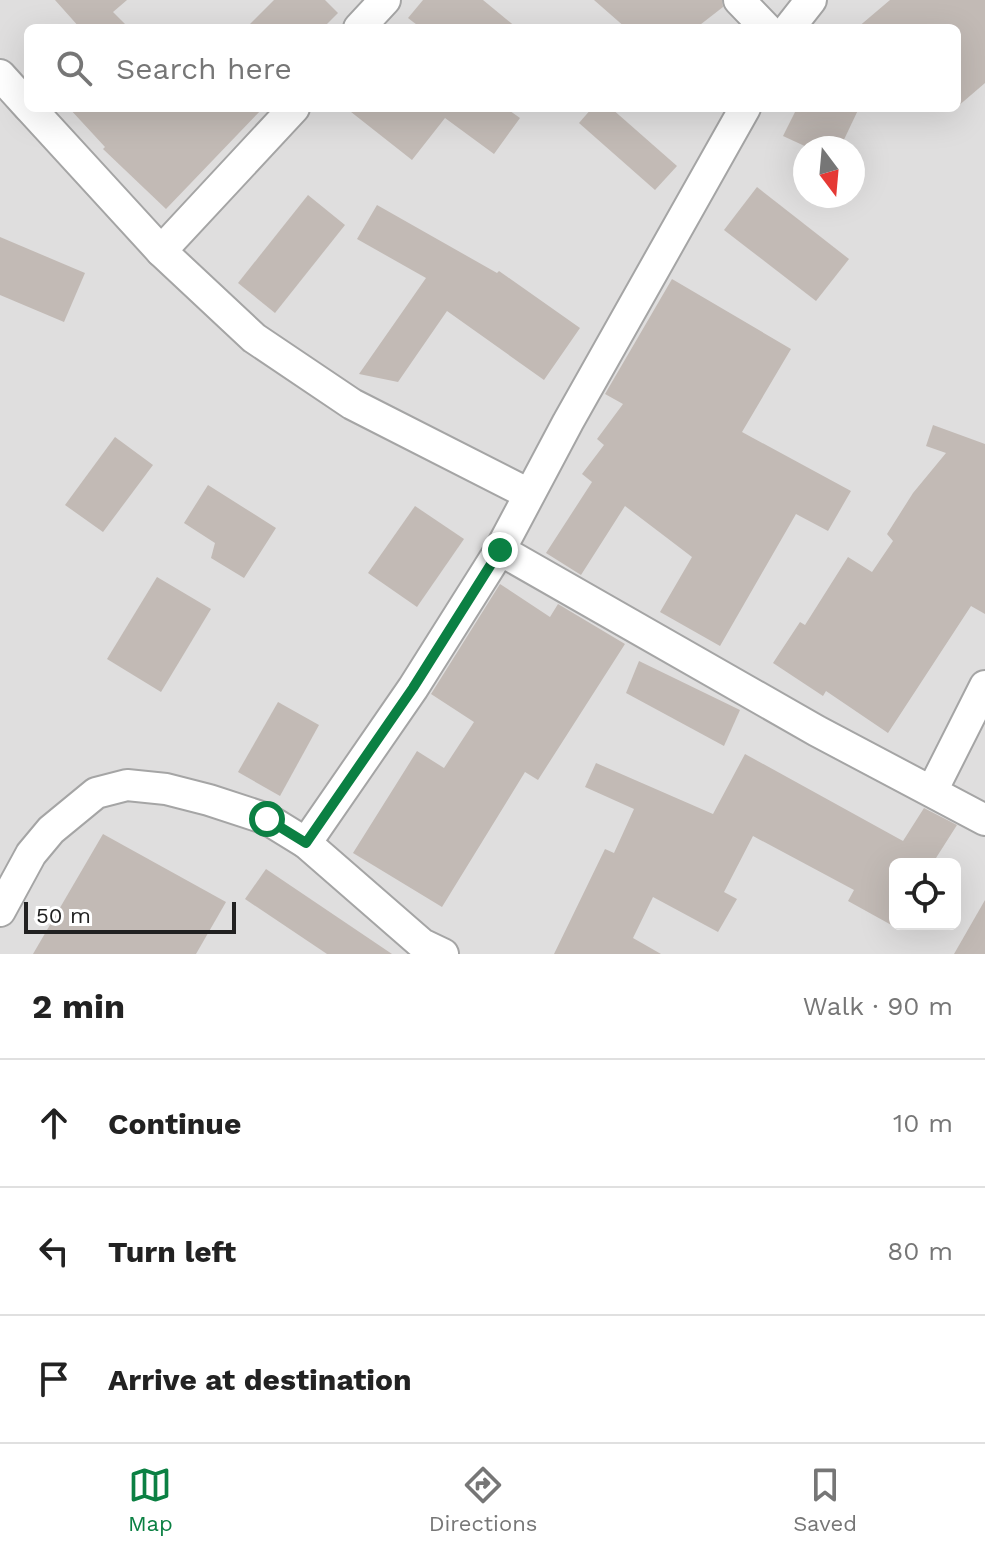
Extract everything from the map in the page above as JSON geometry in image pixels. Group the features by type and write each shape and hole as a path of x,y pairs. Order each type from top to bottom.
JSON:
{"street":[{"path":"363,24 385,0"},
{"path":"739,0 762,24"},
{"path":"792,24 811,0"},
{"path":"0,75 24,101"},
{"path":"34,112 161,251 254,338 352,404 529,494"},
{"path":"161,251 290,112"},
{"path":"306,843 413,688 500,550 743,112"},
{"path":"500,550 817,731 985,820"},
{"path":"932,791 985,686"},
{"path":"0,911 31,854 51,830 96,793 127,785 166,789 267,819 306,843 427,951"}],"shaded area":[{"path":"0,0 985,0 985,954 0,954"}],"building":[{"path":"55,0 127,0 113,12 125,24 76,24"},
{"path":"274,0 325,0 338,13 327,24 250,24"},
{"path":"423,0 483,0 512,24 416,24 408,18"},
{"path":"594,0 722,0 723,7 701,24 621,24"},
{"path":"890,0 985,0 985,83 961,104 961,24 862,24"},
{"path":"73,112 259,112 166,209 103,149 105,147"},
{"path":"351,112 512,112 520,118 494,154 445,118 412,160"},
{"path":"589,112 616,112 677,166 655,190 579,123"},
{"path":"795,112 857,112 846,136 793,136 793,141 783,136"},
{"path":"757,187 849,259 816,301 724,230"},
{"path":"308,195 345,225 275,313 238,283"},
{"path":"377,205 497,273 499,271 580,328 544,380 447,311 398,382 359,374 426,278 357,239"},
{"path":"0,237 85,273 64,322 0,295"},
{"path":"672,279 791,349 742,432 851,491 828,531 796,514 720,646 660,612 692,557 625,506 581,575 546,553 592,482 582,474 604,445 597,439 623,404 605,394"},
{"path":"933,425 985,444 985,614 971,606 888,733 826,691 823,696 773,663 800,622 805,625 848,557 872,572 893,541 887,534 913,493 946,453 926,446"},
{"path":"115,437 153,465 103,532 65,505"},
{"path":"208,485 276,528 244,578 211,558 215,543 184,523"},
{"path":"415,506 464,539 417,607 368,573"},
{"path":"157,577 211,609 161,692 107,659"},
{"path":"500,584 550,617 558,604 625,644 538,780 525,772 442,907 353,853 417,751 444,768 474,722 431,694"},
{"path":"639,661 740,710 724,746 626,693"},
{"path":"278,702 319,725 280,796 238,772"},
{"path":"745,754 903,841 924,808 957,825 936,858 889,858 889,924 848,901 854,890 753,836 724,892 737,899 718,932 653,897 633,938 661,954 554,954 605,849 614,853 634,809 585,787 596,763 713,814"},
{"path":"103,834 226,902 196,954 33,954"},
{"path":"266,869 392,954 327,954 245,899"},
{"path":"985,900 985,954 954,954"}],"route":[{"path":"267,819 306,843 413,688 500,550"}]}
